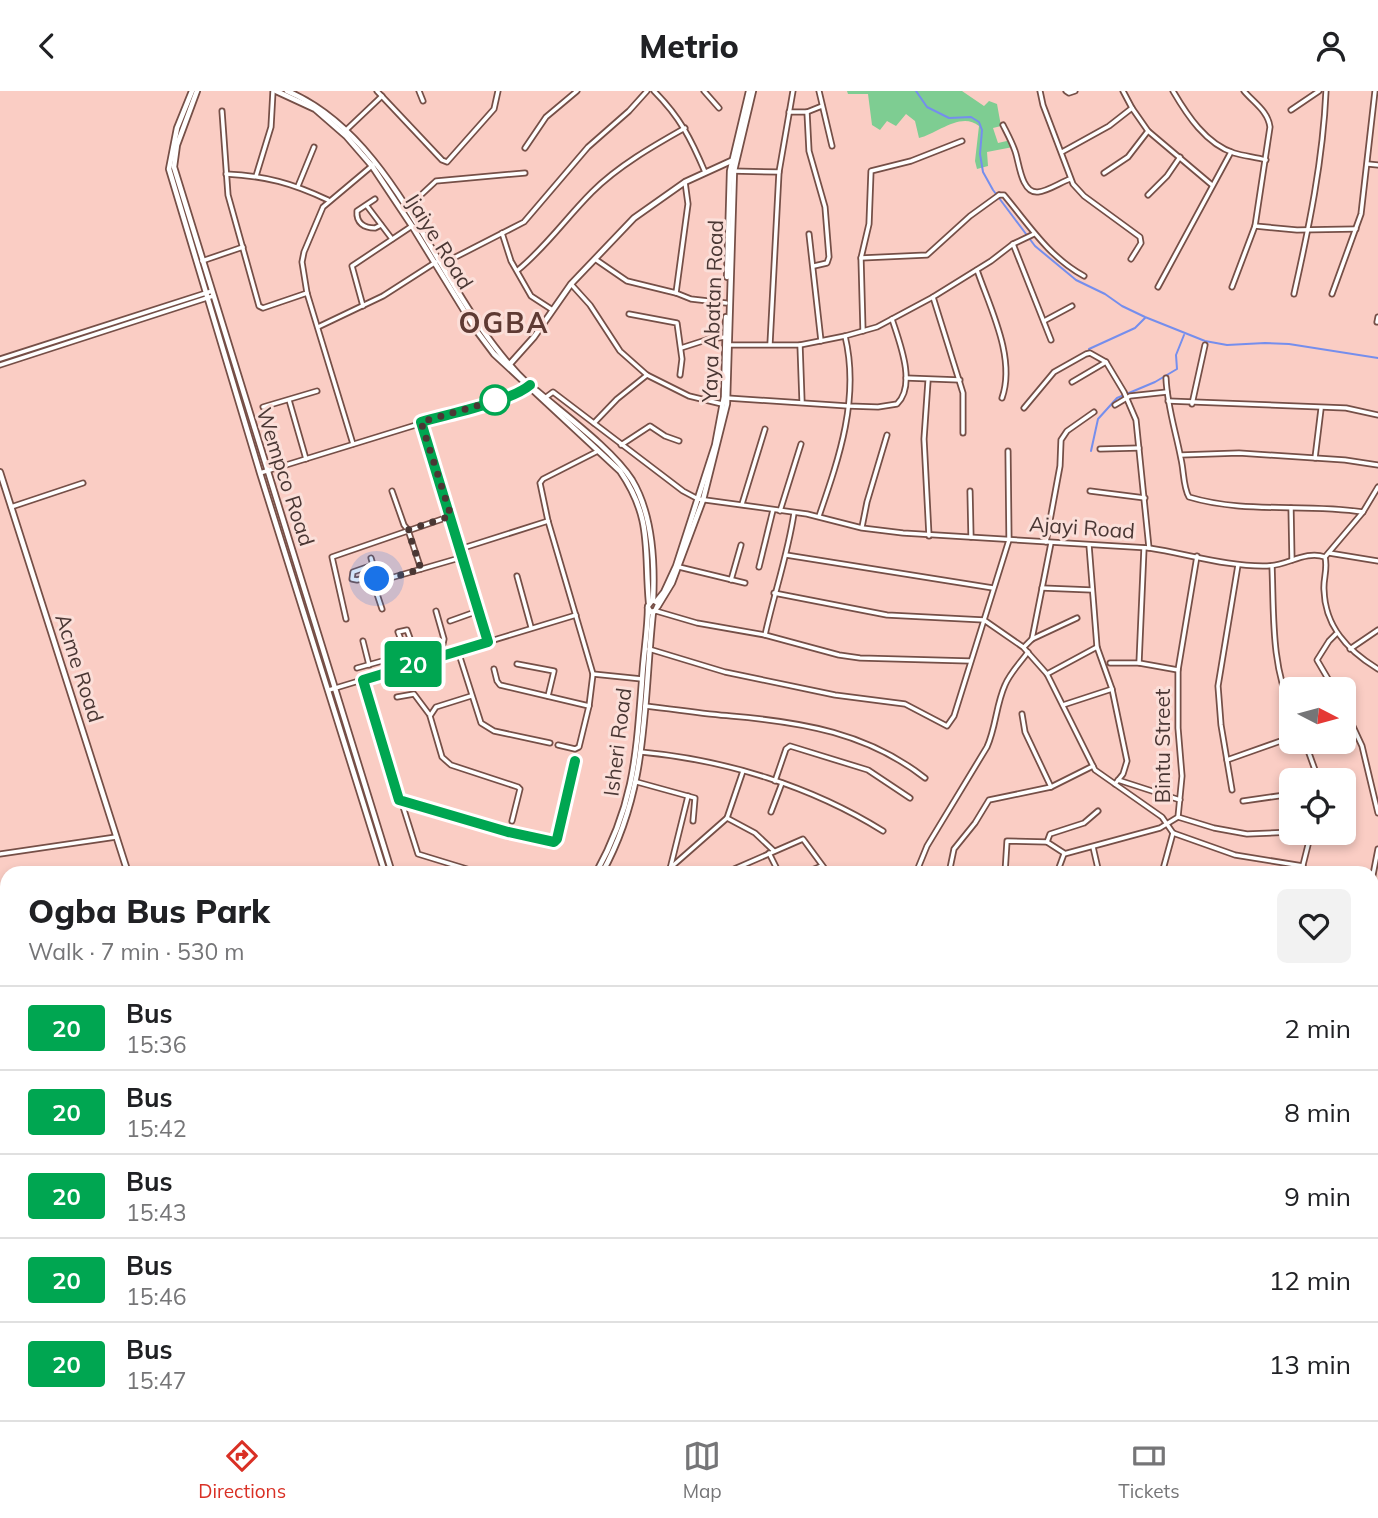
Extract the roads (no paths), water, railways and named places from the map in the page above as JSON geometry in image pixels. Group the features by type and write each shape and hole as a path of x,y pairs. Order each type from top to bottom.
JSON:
{"street":[{"name":"Wempco Road","path":"194,91 177,145 174,167 260,473 390,866"},
{"name":"Wempco Road","path":"194,91 177,128 169,169 267,470 383,866"},
{"path":"256,177 271,127 274,91"},
{"name":"Ijaiye Road","path":"274,91 314,109 344,132"},
{"name":"Ijaiye Road","path":"287,91 313,104 344,132 373,165 407,208 438,264"},
{"path":"377,91 442,160 447,162 494,109 498,91"},
{"path":"419,91 423,101"},
{"path":"525,148 546,117 577,91"},
{"path":"318,327 523,222 588,146 629,111 647,91"},
{"path":"654,91 685,128 705,172"},
{"path":"704,91 719,108"},
{"path":"770,344 779,172 793,91"},
{"path":"819,91 832,146"},
{"path":"1040,91 1070,179 1084,196 1141,240 1132,258"},
{"path":"1066,91 1075,91"},
{"path":"1123,91 1148,131 1212,185"},
{"path":"1173,91 1185,112 1208,137 1231,152 1266,160"},
{"path":"1232,287 1255,226 1270,127 1268,118 1244,91"},
{"path":"1291,110 1319,91"},
{"path":"1294,294 1310,229 1326,91"},
{"path":"1332,294 1356,229 1368,164 1375,91"},
{"name":"Yaya Abatan Road","path":"728,345 726,303 732,171 748,92"},
{"path":"344,132 382,96"},
{"path":"789,112 807,112 822,106"},
{"path":"1062,152 1110,126 1132,108"},
{"path":"222,111 230,205 260,307 307,293"},
{"path":"807,112 809,151 825,207 830,257 827,263 814,266"},
{"path":"1003,125 1016,153 1018,167 1025,183 1033,191 1039,192 1070,179"},
{"path":"518,270 542,249 592,191 615,171 685,128"},
{"path":"1104,173 1128,157 1148,131"},
{"path":"863,331 861,258 869,224 871,171 911,161 962,141"},
{"path":"298,186 314,147"},
{"path":"1158,286 1231,152"},
{"path":"1147,195 1167,176 1180,156"},
{"path":"507,366 534,337 570,284 634,218 685,182 733,161"},
{"path":"1368,164 1378,165"},
{"path":"353,444 302,273 304,252 323,207 373,165"},
{"name":"Ijaiye Road","path":"373,165 507,366 600,449"},
{"path":"732,171 779,172"},
{"name":"Yaya Abatan Road","path":"654,607 678,566 700,499 725,401 732,171"},
{"path":"407,208 434,182 525,173"},
{"path":"226,174 298,186 328,201"},
{"path":"676,293 688,204 685,182"},
{"path":"861,258 927,255 970,216 1004,195 1033,235 1060,260 1084,276"},
{"path":"375,199 357,211 357,220 361,225 375,228 381,225"},
{"path":"367,206 392,239"},
{"path":"363,306 352,266 412,226"},
{"path":"1255,226 1284,230 1356,229"},
{"path":"502,233 508,254 535,300 551,309"},
{"path":"809,234 821,341"},
{"path":"728,345 800,345 863,331 933,297 1013,244 1033,235"},
{"path":"1013,244 1051,340"},
{"path":"202,261 243,247"},
{"path":"595,259 627,281 687,298 726,303"},
{"path":"977,270 1006,360 1007,379 1002,398"},
{"path":"570,284 590,305 620,351 647,375 689,396 725,401 802,401 878,407 897,404 902,398 906,379 902,352 892,319"},
{"path":"0,365 17,357 210,294"},
{"path":"933,297 960,380 964,403 963,433"},
{"path":"1044,321 1072,306"},
{"path":"629,314 677,323 681,348 680,375"},
{"path":"819,516 843,440 848,406 851,368 845,336"},
{"path":"681,348 726,337"},
{"path":"800,345 802,401"},
{"path":"1192,404 1205,345"},
{"path":"1024,408 1054,372 1090,353 1106,362 1125,395 1136,420 1145,498 1147,548 1139,663"},
{"path":"0,359 17,357"},
{"path":"1072,382 1106,362"},
{"path":"594,423 617,399 647,375"},
{"path":"1166,378 1168,401 1189,497 1207,502 1363,512"},
{"path":"906,379 960,380"},
{"path":"928,381 925,439 929,536"},
{"path":"260,473 497,400 529,386"},
{"name":"Ijaiye Road","path":"529,386 600,449"},
{"path":"263,407 317,391"},
{"path":"545,398 553,392 621,445 700,499"},
{"path":"1115,405 1125,395 1167,392"},
{"path":"289,400 306,459"},
{"path":"1168,401 1346,408 1378,415"},
{"path":"1315,458 1321,409"},
{"path":"1032,639 1060,466 1061,440 1067,431 1094,412"},
{"path":"421,422 488,642"},
{"path":"621,445 650,426 679,441"},
{"path":"741,505 765,429"},
{"path":"862,528 887,435"},
{"path":"780,511 801,444"},
{"path":"1100,449 1139,448"},
{"path":"558,745 575,749 579,747 593,674 548,521 540,482 600,449"},
{"name":"Isheri Road","path":"600,449 631,479 643,503 653,554 654,607 637,782 605,866"},
{"path":"649,649 708,668 835,695 896,702 947,726 954,716 1009,540 1008,451"},
{"path":"1181,455 1239,453 1378,465"},
{"name":"Acme Road","path":"0,472 3,491 11,507 126,866"},
{"path":"11,507 83,483"},
{"path":"1378,487 1363,512 1325,557 1327,568 1324,596 1336,634 1350,649 1378,669"},
{"path":"392,491 421,569"},
{"path":"970,491 971,537"},
{"path":"1090,491 1145,498"},
{"name":"Ajayi Road","path":"700,499 819,516 862,528 929,536 1147,548 1238,565 1272,566 1314,555 1325,557"},
{"path":"1291,508 1292,560"},
{"path":"759,567 772,510"},
{"path":"765,635 794,513"},
{"path":"346,619 332,557 451,516"},
{"path":"460,549 548,521"},
{"path":"731,580 741,545"},
{"path":"1089,545 1097,647 1112,689 1127,761 1114,784"},
{"path":"1329,553 1378,561"},
{"path":"786,555 993,588"},
{"name":"Bintu Street","path":"1064,854 1160,828 1178,817 1182,776 1178,728 1178,670 1197,556"},
{"path":"371,558 381,585 376,591 382,609"},
{"path":"380,581 456,559"},
{"path":"373,565 353,572 352,579 376,575"},
{"path":"1232,790 1221,725 1218,686 1238,565"},
{"path":"678,566 745,583"},
{"path":"1272,566 1275,652 1279,677"},
{"path":"517,576 531,627"},
{"path":"1041,587 1093,590"},
{"path":"774,593 887,615 984,620 1023,647 1047,674 1093,766 1168,823 1173,834 1164,866"},
{"path":"654,607 697,622 860,658 970,661"},
{"name":"Isheri Road","path":"600,866 618,836 634,774 642,679 654,607"},
{"path":"356,668 411,654 444,642 436,611"},
{"path":"450,621 478,611"},
{"path":"332,689 576,614"},
{"path":"1023,647 1032,639 1077,618"},
{"path":"411,654 398,632 407,629 414,664"},
{"path":"1350,649 1378,630"},
{"path":"1327,677 1317,660 1336,634"},
{"path":"363,641 369,665"},
{"path":"1047,674 1097,647"},
{"path":"458,651 481,723 486,728 550,743"},
{"path":"919,866 927,846 987,747 994,731 1004,687 1028,652"},
{"path":"1110,663 1139,663 1178,670"},
{"path":"517,664 554,671 548,696"},
{"path":"494,669 500,685 589,706"},
{"path":"593,674 642,679"},
{"path":"363,680 418,854 457,866"},
{"path":"1063,705 1112,689"},
{"path":"397,697 414,694 430,716 446,761 520,789 512,821"},
{"path":"430,716 436,707 471,696"},
{"path":"645,706 796,723 873,745 899,759 925,778"},
{"path":"1022,714 1025,732 1051,787"},
{"path":"1356,732 1362,745 1378,813"},
{"path":"1227,760 1279,742"},
{"path":"775,781 786,749 790,746 868,770 910,798"},
{"path":"641,752 711,763 782,783 838,805 883,831"},
{"path":"399,800 508,832 554,842 557,839 575,761"},
{"path":"950,866 954,849 989,800 1051,787 1093,766"},
{"path":"674,866 727,818 743,771"},
{"path":"1118,780 1180,800"},
{"path":"637,782 695,800 693,821"},
{"path":"771,812 782,783"},
{"path":"670,866 688,796"},
{"path":"1243,801 1279,796"},
{"path":"1046,842 1049,834 1084,823 1098,811"},
{"path":"1178,817 1247,834 1279,833"},
{"path":"727,818 755,832 772,852 777,866"},
{"path":"1173,834 1235,855 1303,866 1308,845"},
{"path":"0,854 116,837"},
{"path":"738,866 803,839 822,866"},
{"path":"1005,866 1007,841 1046,842 1064,854 1060,866"},
{"path":"1093,847 1097,866"}],"waterway":[{"path":"916,91 927,107 949,118 971,117 979,122 982,130 980,154 983,172 993,190 1035,246 1076,280 1145,317 1205,341 1227,345 1289,344 1378,358"},
{"path":"1089,349 1135,328 1145,318"},
{"path":"1091,451 1098,419 1117,398 1155,382 1177,369 1176,355 1184,335"}],"district":[{"name":"OGBA","path":"504,323"}]}
